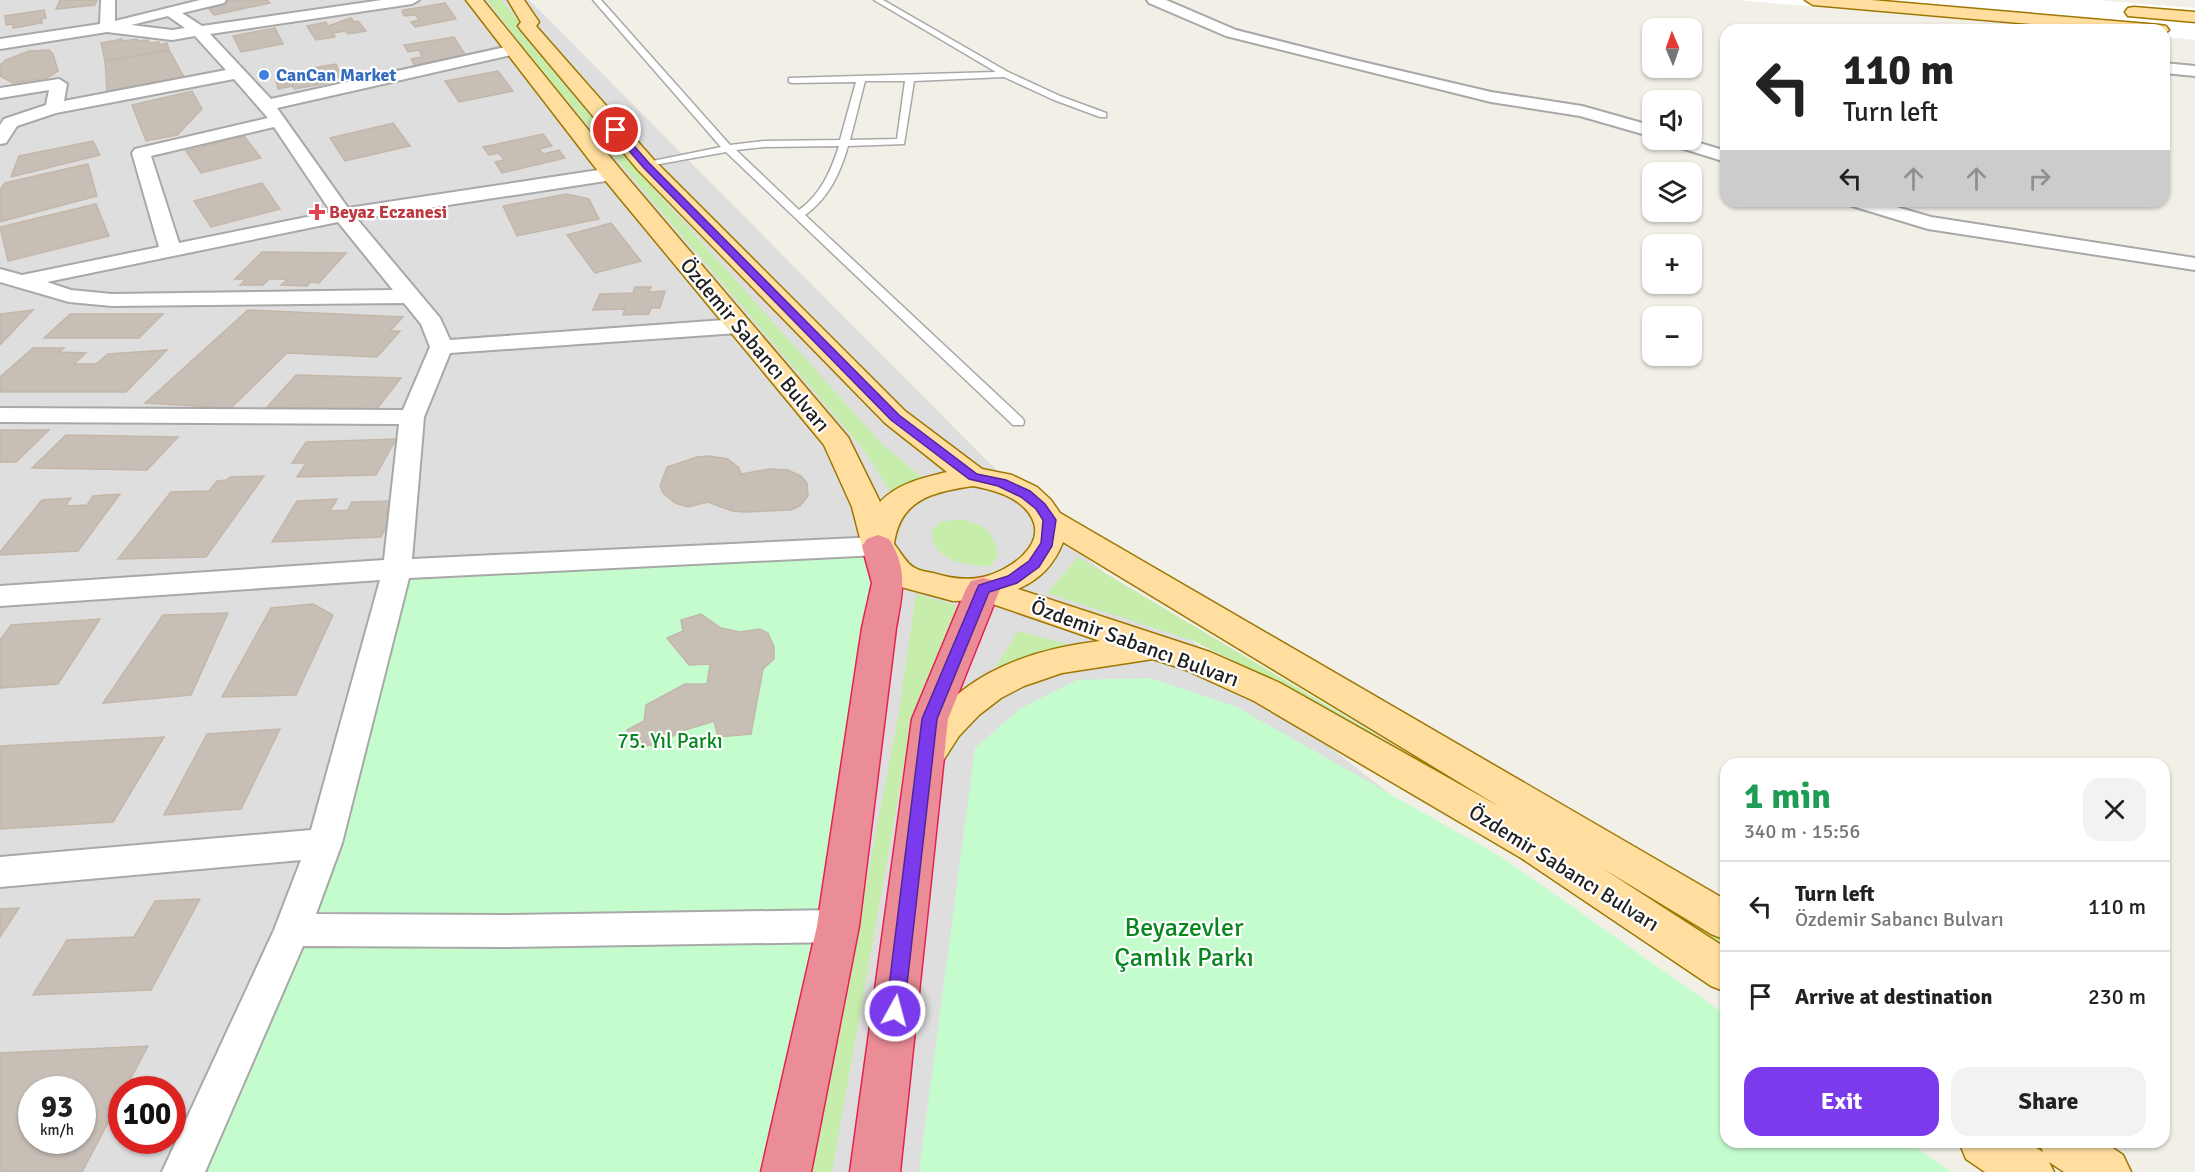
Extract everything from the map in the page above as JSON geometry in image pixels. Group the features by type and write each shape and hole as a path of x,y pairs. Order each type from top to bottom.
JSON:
{"highway":[{"path":"786,1172 838,926 879,628 888,583 878,546"},
{"path":"875,1172 930,719 983,589"}],"main road":[{"name":"Özdemir Sabancı Bulvarı","path":"474,0 612,174 838,443 867,507 878,546 902,576 953,590 983,589 1198,661 1277,698 1534,846 1720,968"},
{"name":"Özdemir Sabancı Bulvarı","path":"516,0 530,22 527,26 646,165 895,417 973,477 1001,482 1026,494 1040,507 1049,520 1720,917"},
{"path":"1813,0 2092,24"},
{"path":"2002,0 2195,17"},
{"path":"2170,31 2195,33"},
{"path":"878,546 883,521 896,504 916,491 943,481 973,477"},
{"path":"983,589 1013,580 1034,564 1047,543 1049,520"},
{"path":"926,757 947,725 968,705 993,686 1027,669 1069,657 1158,648"},
{"path":"1992,1148 2029,1172"},
{"path":"2072,1148 2106,1172"}],"street":[{"path":"107,27 108,0"},
{"path":"0,44 107,27 219,0"},
{"path":"107,27 172,35 412,0"},
{"path":"1154,0 1231,33 1491,97 1582,111 1642,129"},
{"path":"170,11 199,31 273,113 343,215 432,322 441,347 412,417 396,569 325,843 292,930 183,1172"},
{"path":"171,251 141,153 273,113 514,50"},
{"path":"2170,69 2195,71"},
{"path":"0,139 10,123 22,117 54,108 238,73"},
{"path":"0,93 59,84 54,108"},
{"path":"1702,149 1720,155"},
{"path":"22,281 343,215 612,174"},
{"path":"1876,207 1928,223 2195,264"},
{"path":"0,275 69,296 112,300 410,296"},
{"path":"441,347 738,326"},
{"path":"0,415 412,417"},
{"path":"0,596 396,569 878,546"},
{"path":"0,872 325,843"},
{"path":"292,930 502,931 838,926"}],"lane":[{"path":"597,0 715,136 1018,422"},
{"path":"878,0 1005,74 1057,98 1103,115"},
{"path":"792,80 972,77 1005,74"},
{"path":"646,165 730,148 784,143 901,142 910,78"},
{"path":"800,214 808,210 823,195 832,179 861,79"}],"shaded area":[{"path":"0,0 529,0 1077,551 1720,1050 1720,1148 1756,1148 1878,1172 0,1172"}],"green space":[{"path":"487,0 501,0 522,24 516,27 612,142 882,444 923,478 891,493 864,450 542,71"},
{"path":"960,519 981,526 990,534 998,555 991,566 971,565 951,560 937,548 932,530 940,522"},
{"name":"75. Yıl Parkı","path":"878,546 786,1172 183,1172 292,930 397,569"},
{"path":"1078,557 1720,939 1720,945 1323,708 1194,641 1047,593"},
{"path":"916,594 966,608 912,719 832,1172 811,1172 898,717"},
{"path":"1018,631 1074,646 992,673"},
{"name":"Beyazevler Çamlık Parkı","path":"1150,678 1235,706 1503,858 1720,1011 1720,1148 1917,1148 1952,1172 919,1172 975,748 1021,708 1077,680"}],"pier":[{"path":"1738,0 2097,0 2195,8 2195,40 2170,38 2170,24 2013,24"}],"building":[{"path":"60,0 97,0 95,5 56,9"},
{"path":"227,0 267,0 270,3 214,15 205,4"},
{"path":"445,3 456,19 415,27 411,22 419,20 416,15 404,16 402,12 404,10"},
{"path":"44,10 46,18 41,19 42,23 13,28 13,24 6,25 5,16"},
{"path":"351,18 354,22 358,21 366,31 348,34 345,31 333,33 335,37 316,40 307,26 326,22 328,26"},
{"path":"275,28 283,44 241,52 233,36"},
{"path":"454,37 466,56 415,66 411,59 422,57 419,50 408,52 404,45"},
{"path":"122,39 123,41 148,40 149,43 159,42 160,45 167,43 169,50 105,61 101,43"},
{"path":"49,50 53,54 58,71 47,78 13,83 0,76 0,65 6,60 29,51"},
{"path":"169,50 184,77 107,91 105,61"},
{"path":"336,64 341,77 328,80 329,83 294,89 293,86 278,89 275,75 299,71 300,76 314,73 312,68"},
{"path":"498,71 513,91 459,102 445,81"},
{"path":"192,91 202,109 177,135 146,141 132,105"},
{"path":"393,123 410,146 345,161 330,138"},
{"path":"543,134 552,146 539,149 543,154 559,150 565,158 502,173 495,162 504,160 499,153 489,155 483,147"},
{"path":"244,136 261,158 201,173 186,151"},
{"path":"93,141 100,155 11,177 19,156"},
{"path":"88,164 97,196 0,222 0,190 5,183"},
{"path":"262,183 280,209 211,227 194,201"},
{"path":"567,194 589,199 599,219 517,236 503,206"},
{"path":"96,204 109,236 8,261 0,227"},
{"path":"611,223 641,261 595,273 567,235"},
{"path":"262,252 346,253 319,283 310,282 307,286 281,285 288,279 269,279 263,285 240,285 246,279 235,279"},
{"path":"635,287 651,287 649,292 665,291 660,308 651,308 649,314 623,315 625,309 593,310 600,294 633,293"},
{"path":"33,310 0,345 0,314"},
{"path":"248,310 403,317 390,331 400,331 377,357 287,353 231,408 145,403"},
{"path":"70,314 163,314 139,338 44,338"},
{"path":"33,348 64,348 59,352 86,353 74,364 96,364 108,354 167,350 126,392 0,392 0,377"},
{"path":"296,375 401,378 376,410 267,407"},
{"path":"0,430 49,430 16,462 0,462"},
{"path":"66,435 178,437 147,470 32,468"},
{"path":"396,439 376,475 297,477 306,463 292,463 306,442"},
{"path":"697,457 728,459 739,468 741,474 769,469 788,470 801,476 807,483 808,496 800,506 791,510 744,512 732,511 708,502 688,507 675,503 663,493 660,486 667,467"},
{"path":"264,476 206,557 118,559 171,492 209,491 217,481 227,480 230,477"},
{"path":"120,494 78,551 0,555 0,552 42,500 71,498 65,506 87,505 93,496"},
{"path":"337,499 330,511 348,510 352,502 393,501 386,514 393,514 381,537 272,542 297,501"},
{"path":"313,604 333,615 296,695 222,697 271,608"},
{"path":"228,613 191,695 103,703 163,615"},
{"path":"701,614 721,628 740,632 760,629 768,633 774,647 774,659 763,669 751,734 718,737 714,721 682,731 655,745 635,746 627,730 644,721 646,705 685,684 707,684 710,664 689,665 667,638 683,631 681,620"},
{"path":"100,619 58,684 0,688 0,640 11,625"},
{"path":"280,729 241,809 164,815 207,734"},
{"path":"164,737 113,822 0,829 0,746"},
{"path":"200,899 151,990 33,995 67,940 134,937 155,901"},
{"path":"19,908 0,937 0,909"},
{"path":"148,1046 132,1076 108,1076 108,1123 96,1145 96,1076 18,1076 18,1154 91,1154 82,1172 0,1172 0,1053"}],"place":[{"name":"CanCan Market","path":"264,75"},
{"name":"Beyaz Eczanesi","path":"317,212"}],"route":[{"path":"616,130 646,165 895,417 973,477 1001,482 1026,494 1040,507 1049,520 1047,543 1034,564 1013,580 983,589 930,719 895,1011"}]}
